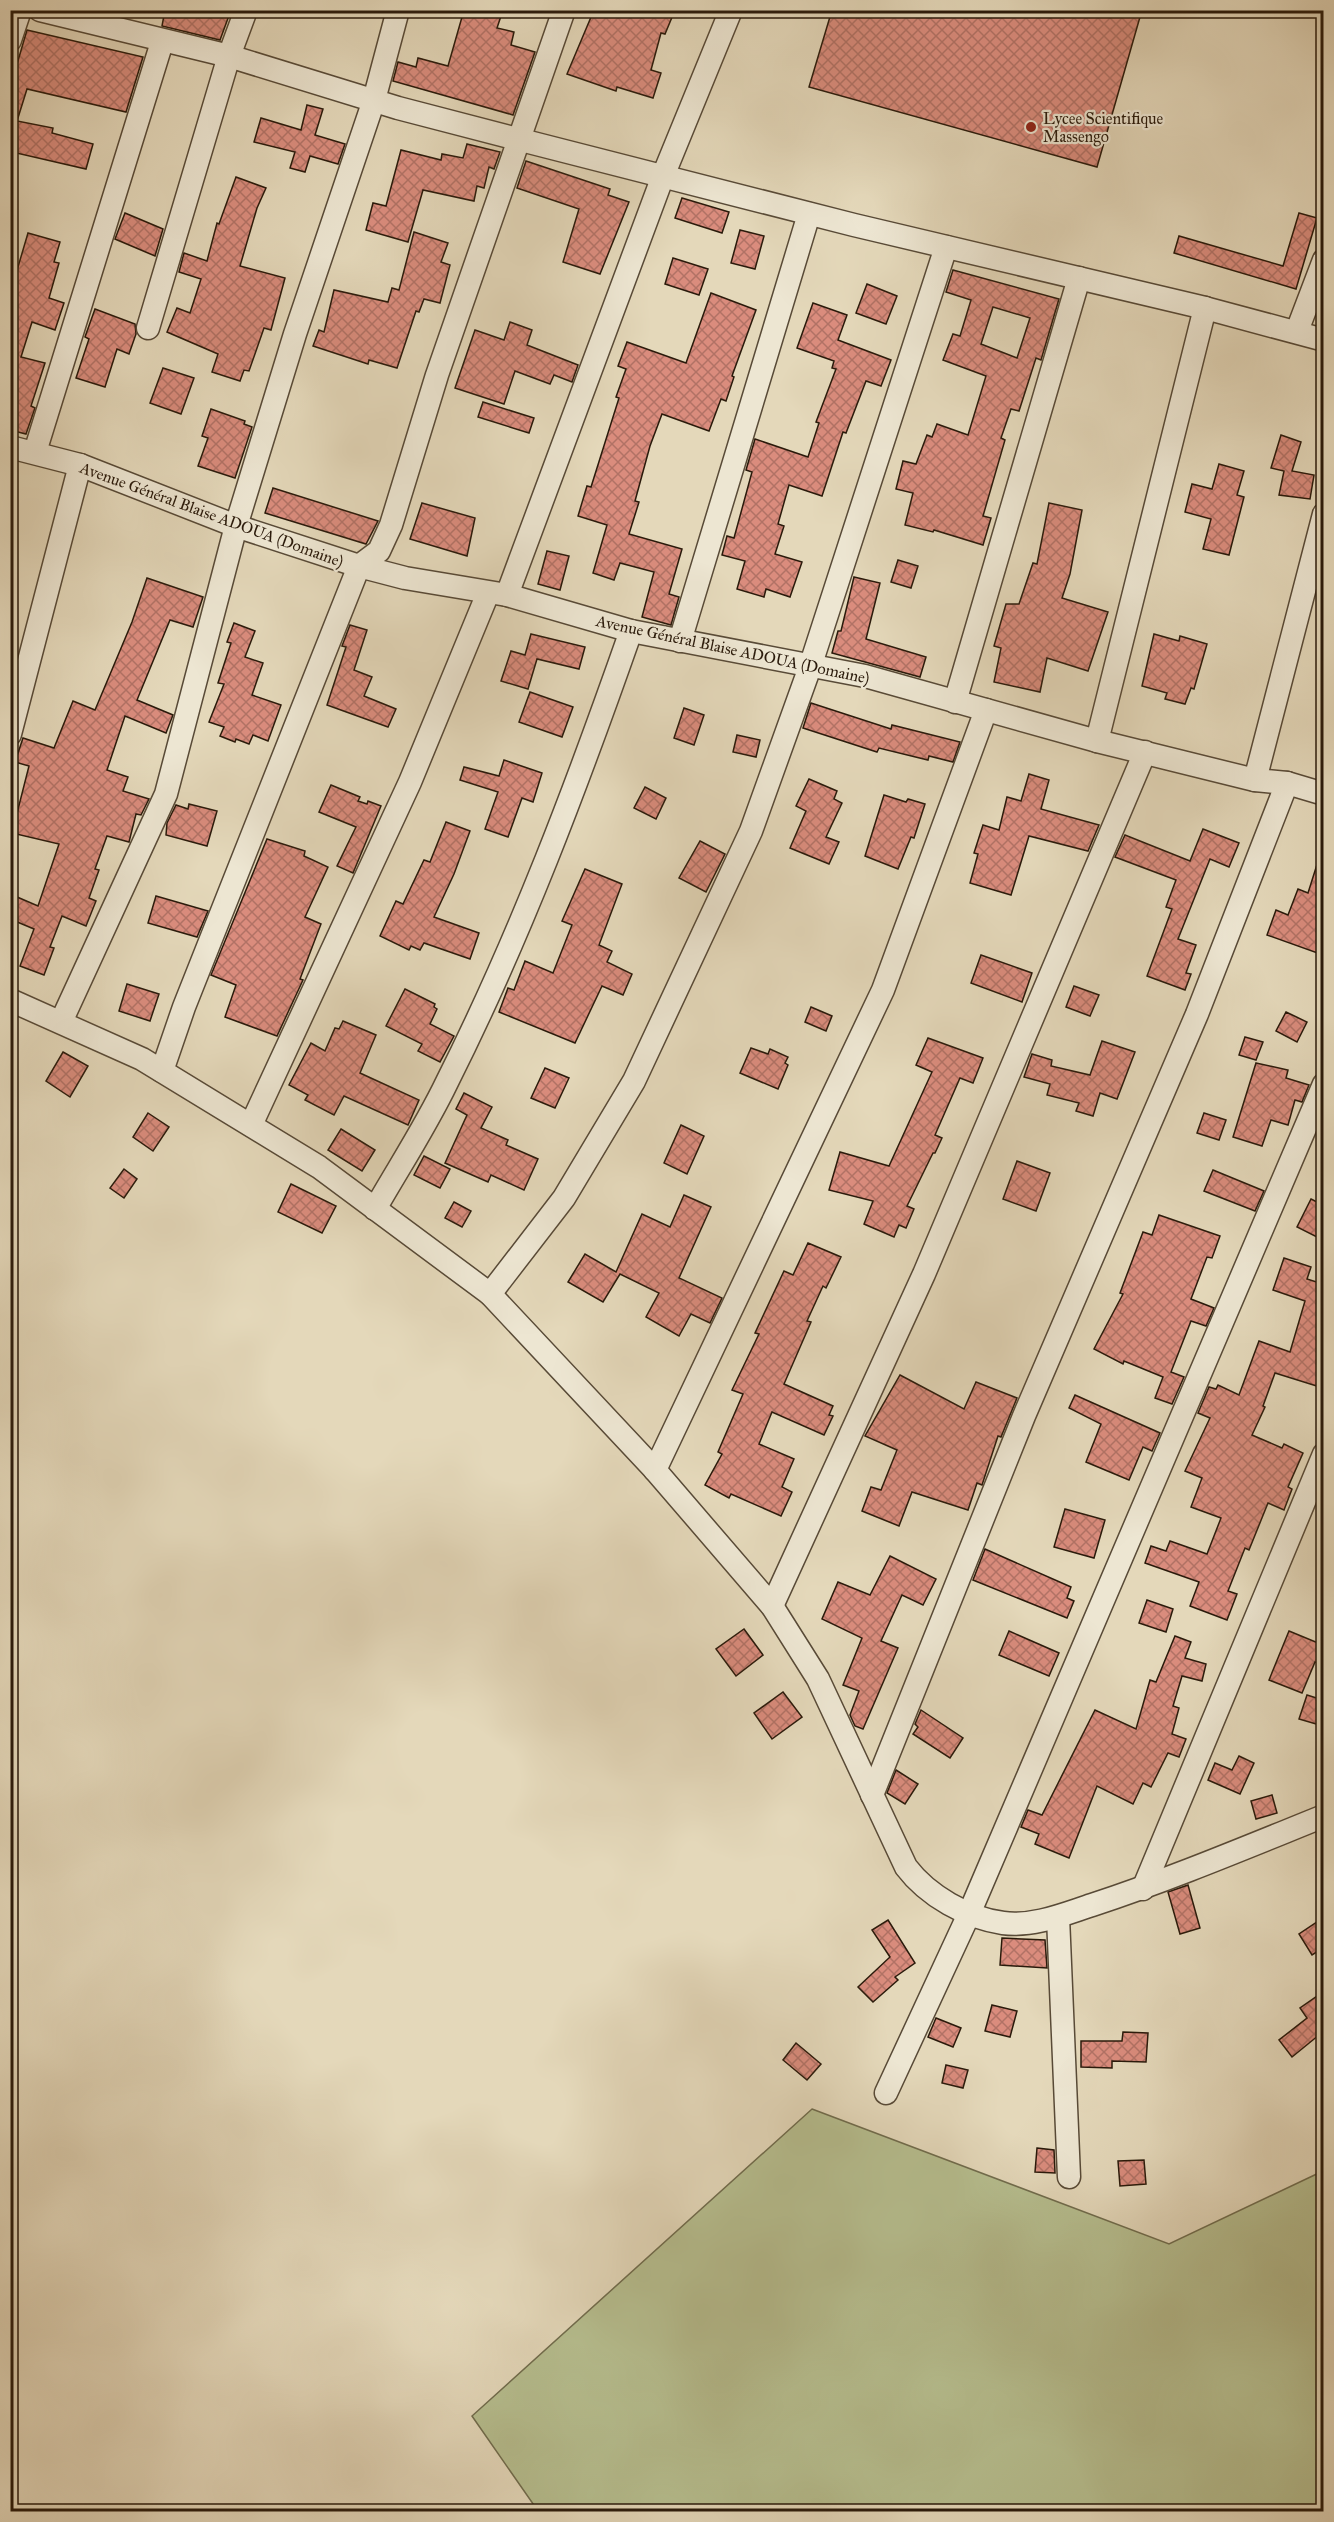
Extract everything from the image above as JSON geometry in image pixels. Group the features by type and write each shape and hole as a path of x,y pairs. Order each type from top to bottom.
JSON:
{"street":[{"path":"10,39 20,10"},
{"path":"40,10 91,17 162,42 229,56 374,100 521,140 946,247 1205,308 1297,331 1323,340"},
{"path":"148,328 229,56 246,10"},
{"path":"61,1022 166,794 236,526 295,334 374,100 398,10"},
{"path":"162,1071 184,1008 359,566 378,551 391,525 437,375 521,140 564,10"},
{"path":"251,1125 498,594 731,10"},
{"path":"35,452 162,42"},
{"path":"680,641 809,213"},
{"path":"490,1294 564,1198 634,1082 751,831 810,667 946,247"},
{"path":"1297,331 1323,260"},
{"path":"955,702 1079,278"},
{"path":"1097,741 1205,308"},
{"name":"Avenue Général Blaise ADOUA (Domaine)","path":"10,447 80,465 236,526 359,566 405,578 498,594 631,631 865,676 1097,741 1255,780 1287,783 1323,795"},
{"path":"10,734 80,465"},
{"path":"1255,780 1323,514"},
{"path":"375,1209 447,1083 527,908 580,777 631,631"},
{"path":"655,1470 884,990 986,710"},
{"path":"772,1606 924,1274 1144,752"},
{"path":"872,1795 1024,1416 1197,1014 1287,783"},
{"path":"10,1000 142,1059 251,1125 319,1167 490,1294 655,1470 772,1606 818,1679 906,1867 925,1888 969,1914 1004,1923 1058,1917 1143,1888 1323,1816"},
{"path":"886,2093 969,1914 1323,1083"},
{"path":"1143,1888 1323,1454"},
{"path":"1058,1917 1069,2177"}],"green space":[{"path":"812,2109 1169,2244 1323,2171 1323,2511 538,2511 472,2416"}],"building":[{"path":"165,10 231,10 220,40 162,26"},
{"path":"464,10 480,10 501,16 497,28 514,32 511,45 535,52 513,115 393,81 398,62 416,67 418,58 448,66"},
{"path":"594,10 675,10 665,34 661,33 651,70 661,73 653,98 617,87 616,91 567,74"},
{"name":"Lycee Scientifique Massengo","path":"832,10 1142,10 1097,167 809,87"},
{"path":"27,30 143,57 126,112 27,89 17,121 53,128 52,133 93,144 86,169 12,152 15,137 10,136 10,88"},
{"path":"307,105 323,109 315,135 345,144 338,164 310,156 305,172 290,168 295,152 254,142 261,118 301,130"},
{"path":"467,144 500,152 494,169 489,167 484,188 477,186 474,201 423,190 408,242 366,230 373,203 386,206 401,150 441,160 442,154 463,158"},
{"path":"526,161 610,189 608,195 629,202 600,274 563,262 579,209 517,188"},
{"path":"236,177 266,188 257,208 240,266 285,278 271,330 264,328 249,371 244,370 240,381 212,372 218,354 167,332 177,308 190,313 201,279 179,272 184,253 207,261 217,223 219,224"},
{"path":"682,198 729,212 722,233 675,218"},
{"path":"125,213 163,229 155,256 115,239"},
{"path":"1299,213 1317,218 1296,289 1174,253 1179,236 1283,266"},
{"path":"740,230 764,236 755,269 731,263"},
{"path":"414,232 448,243 441,262 450,265 440,303 424,299 419,312 416,311 397,368 369,360 368,364 313,346 319,330 324,332 334,290 388,302 392,288 399,290"},
{"path":"28,233 60,242 54,262 59,263 49,298 64,303 55,330 32,322 21,357 45,363 31,406 35,408 26,434 10,430 10,294"},
{"path":"673,258 708,269 699,295 665,284"},
{"path":"953,270 1059,299 1041,360 1036,358 1019,411 1011,409 1001,438 1005,440 983,516 991,518 983,545 934,530 933,532 905,525 913,493 896,489 903,461 916,464 927,435 932,437 937,424 968,435 986,376 943,360 953,334 960,336 971,300 946,292","holes":["993,307 1030,318 1017,358 981,344"]},
{"path":"867,284 897,296 886,324 856,313"},
{"path":"711,293 756,310 732,376 734,377 726,401 721,399 709,431 662,414 650,446 635,501 639,502 629,534 682,549 669,594 679,597 671,625 642,617 654,572 620,563 614,580 593,573 607,525 578,516 587,486 591,487 619,398 616,397 626,369 618,366 627,342 686,363"},
{"path":"813,303 847,315 838,340 891,360 881,386 866,381 846,433 843,432 822,496 789,485 778,524 784,526 775,554 802,562 790,597 766,589 764,597 737,589 745,561 722,555 727,536 734,538 752,472 746,470 755,439 808,457 819,423 816,422 836,369 832,368 834,361 797,348"},
{"path":"95,309 135,324 136,334 129,354 117,349 105,387 76,378 89,339 85,337"},
{"path":"510,322 532,330 527,345 578,365 572,382 554,375 550,384 515,371 504,404 455,388 475,330 504,340"},
{"path":"163,368 194,378 181,414 150,403"},
{"path":"483,402 534,418 529,433 478,417"},
{"path":"211,409 245,421 244,424 252,427 235,478 198,466 208,438 202,436"},
{"path":"1281,435 1301,442 1292,471 1314,475 1310,499 1279,495 1284,471 1271,468"},
{"path":"1219,464 1244,471 1237,495 1244,497 1229,555 1203,549 1211,519 1185,512 1192,484 1212,489"},
{"path":"273,488 378,521 366,544 265,513"},
{"path":"422,503 475,518 467,556 410,539"},
{"path":"1049,503 1082,510 1070,574 1062,598 1108,612 1088,671 1047,658 1040,692 994,682 1001,648 994,646 1006,604 1019,604 1033,563 1037,564"},
{"path":"547,551 569,556 560,590 538,584"},
{"path":"898,560 918,566 911,588 891,582"},
{"path":"854,577 880,583 866,639 926,657 920,677 832,653 838,631 841,631"},
{"path":"147,578 203,597 193,627 170,620 137,700 173,715 166,733 125,716 107,770 128,777 123,791 149,799 141,815 136,814 129,842 107,836 95,869 99,870 89,898 96,901 86,926 62,916 50,947 54,948 44,975 20,966 34,929 10,919 10,894 38,906 59,844 12,833 29,766 15,762 23,738 54,748 73,701 95,710 132,622"},
{"path":"234,623 255,631 245,657 263,663 252,695 281,705 268,741 253,735 249,744 236,739 235,742 220,736 224,727 209,722 224,684 218,683 231,643 227,642"},
{"path":"350,625 367,630 354,670 372,677 364,696 396,709 388,727 327,705 346,647 342,646"},
{"path":"531,634 585,647 579,669 537,659 528,689 501,681 511,651 525,655"},
{"path":"1154,634 1179,641 1180,636 1207,644 1194,689 1191,688 1185,704 1165,699 1167,693 1142,686"},
{"path":"530,692 573,707 562,737 519,722"},
{"path":"811,703 891,729 892,725 960,742 953,762 929,756 928,760 879,748 877,752 803,728"},
{"path":"684,708 704,715 694,745 674,738"},
{"path":"737,735 760,740 756,757 733,752"},
{"path":"504,760 542,773 533,802 522,798 508,837 485,829 498,792 460,780 464,767 499,776"},
{"path":"1029,774 1049,780 1041,809 1099,825 1088,851 1029,836 1011,895 970,883 978,854 974,853 983,825 999,830 1007,797 1021,801"},
{"path":"809,779 837,791 834,799 842,803 826,837 839,842 829,864 790,848 806,811 796,806"},
{"path":"331,785 360,797 358,801 367,804 368,801 381,806 353,873 337,866 356,827 319,812"},
{"path":"645,787 666,798 656,819 634,808"},
{"path":"884,795 906,802 908,799 925,804 914,838 911,837 898,869 865,856"},
{"path":"189,804 217,811 207,846 166,835 167,823 176,805 188,809"},
{"path":"446,822 470,831 454,874 434,917 479,933 470,959 424,943 420,950 411,946 409,950 380,936 396,901 403,904 424,860 430,862"},
{"path":"1203,829 1239,843 1229,867 1210,859 1178,939 1196,945 1186,973 1191,974 1185,990 1147,976 1172,909 1166,907 1176,880 1115,857 1125,835 1190,861"},
{"path":"267,839 305,851 304,856 328,867 305,917 321,924 300,979 303,980 277,1036 225,1017 236,985 211,975"},
{"path":"700,841 725,854 706,892 679,878"},
{"path":"1320,855 1323,856 1323,955 1267,935 1276,910 1288,915 1298,889 1308,893"},
{"path":"585,869 622,884 599,945 612,951 607,962 632,974 623,995 602,986 575,1043 499,1012 508,988 514,990 525,961 553,973 572,925 562,921"},
{"path":"156,896 208,911 197,937 148,923"},
{"path":"981,955 1032,973 1022,1002 971,983"},
{"path":"127,984 159,994 150,1021 119,1011"},
{"path":"1074,986 1099,995 1090,1016 1066,1007"},
{"path":"405,989 435,1004 434,1007 437,1009 430,1024 454,1036 440,1062 418,1051 422,1044 386,1026"},
{"path":"811,1007 832,1016 826,1031 805,1022"},
{"path":"1286,1012 1307,1022 1297,1042 1276,1031"},
{"path":"343,1021 376,1035 360,1073 419,1100 408,1125 344,1096 334,1115 305,1100 308,1095 289,1085 311,1043 325,1051 335,1028 339,1029"},
{"path":"1245,1037 1263,1042 1256,1060 1239,1055"},
{"path":"928,1038 983,1058 973,1083 960,1078 935,1135 942,1138 907,1206 914,1209 906,1228 899,1225 894,1237 864,1224 873,1201 829,1190 840,1152 889,1166 932,1072 916,1065"},
{"path":"1102,1041 1135,1052 1117,1099 1100,1093 1093,1116 1076,1111 1079,1103 1047,1095 1050,1084 1024,1077 1032,1054 1052,1060 1051,1066 1090,1075"},
{"path":"751,1048 768,1054 770,1049 788,1057 785,1063 788,1065 778,1089 740,1073"},
{"path":"63,1052 88,1066 70,1097 46,1081"},
{"path":"1256,1063 1288,1070 1286,1078 1309,1085 1302,1102 1295,1100 1288,1125 1271,1120 1262,1146 1233,1137"},
{"path":"545,1068 569,1078 555,1108 531,1098"},
{"path":"464,1093 492,1107 481,1128 508,1140 506,1145 538,1159 524,1190 491,1175 488,1182 445,1163 467,1115 456,1109"},
{"path":"148,1113 169,1127 153,1151 133,1137"},
{"path":"1204,1113 1226,1120 1219,1140 1197,1133"},
{"path":"681,1125 704,1136 687,1174 664,1163"},
{"path":"341,1129 375,1150 362,1171 328,1150"},
{"path":"424,1156 450,1169 440,1188 414,1175"},
{"path":"1017,1161 1050,1173 1036,1211 1003,1199"},
{"path":"124,1169 137,1179 124,1198 110,1188"},
{"path":"1213,1170 1264,1191 1255,1211 1204,1191"},
{"path":"291,1184 336,1206 322,1233 278,1212"},
{"path":"684,1195 711,1207 679,1278 722,1298 710,1323 691,1314 679,1336 646,1317 659,1293 620,1274 603,1302 568,1282 585,1254 616,1272 642,1214 670,1227"},
{"path":"1311,1199 1323,1205 1323,1240 1297,1227"},
{"path":"454,1202 471,1211 462,1227 445,1218"},
{"path":"1159,1215 1220,1236 1212,1258 1207,1257 1191,1299 1214,1308 1206,1326 1191,1321 1171,1372 1184,1377 1172,1404 1155,1398 1163,1377 1124,1361 1123,1364 1094,1349 1123,1294 1120,1293 1143,1232 1152,1235"},
{"path":"808,1243 841,1257 826,1288 823,1286 807,1321 811,1322 784,1384 833,1406 829,1415 833,1416 824,1435 772,1412 759,1444 794,1459 782,1487 792,1492 781,1516 731,1494 729,1498 705,1485 722,1454 718,1452 743,1394 732,1390 759,1334 755,1333 784,1271 793,1275"},
{"path":"1284,1258 1311,1267 1307,1279 1323,1284 1323,1388 1275,1373 1263,1406 1265,1407 1252,1435 1282,1448 1284,1444 1303,1453 1288,1487 1292,1489 1284,1510 1268,1503 1249,1550 1245,1548 1228,1591 1237,1594 1227,1620 1190,1606 1199,1582 1145,1563 1151,1546 1166,1551 1170,1541 1207,1554 1221,1518 1191,1507 1202,1478 1185,1471 1210,1418 1198,1413 1209,1387 1216,1389 1218,1385 1239,1395 1259,1341 1290,1352 1305,1301 1273,1290"},
{"path":"900,1375 964,1409 976,1382 1017,1398 1001,1437 998,1436 982,1485 977,1483 968,1510 912,1492 899,1526 862,1511 871,1487 881,1490 897,1450 865,1436"},
{"path":"1075,1395 1160,1433 1152,1451 1143,1447 1129,1480 1086,1462 1101,1424 1069,1408"},
{"path":"1065,1509 1105,1520 1094,1558 1054,1547"},
{"path":"985,1549 1071,1587 1067,1598 1074,1601 1067,1618 973,1580"},
{"path":"890,1556 936,1579 923,1605 902,1595 881,1641 898,1648 863,1729 855,1726 850,1715 859,1691 843,1685 862,1638 822,1619 838,1582 870,1595"},
{"path":"1147,1600 1173,1609 1166,1632 1139,1623"},
{"path":"744,1629 763,1655 736,1676 716,1649"},
{"path":"1009,1631 1059,1653 1049,1676 999,1655"},
{"path":"1289,1631 1323,1645 1323,1665 1315,1662 1302,1693 1269,1680"},
{"path":"1175,1636 1191,1642 1185,1658 1206,1664 1202,1681 1182,1676 1173,1706 1179,1708 1172,1734 1186,1739 1179,1757 1168,1753 1151,1787 1143,1783 1133,1804 1097,1786 1069,1858 1035,1844 1039,1834 1021,1827 1028,1810 1042,1815 1095,1710 1136,1729 1150,1680 1156,1682"},
{"path":"783,1692 802,1717 772,1739 754,1713"},
{"path":"1307,1695 1323,1700 1323,1726 1299,1719"},
{"path":"921,1710 963,1738 950,1758 913,1734 918,1727 915,1724"},
{"path":"1239,1756 1254,1763 1240,1794 1208,1780 1215,1763 1232,1770"},
{"path":"896,1770 918,1784 905,1804 887,1793"},
{"path":"1272,1795 1277,1813 1256,1819 1251,1801"},
{"path":"1188,1885 1200,1928 1180,1934 1168,1892"},
{"path":"1323,1918 1323,1948 1312,1955 1299,1934"},
{"path":"888,1920 915,1963 895,1977 898,1980 873,2002 858,1987 890,1957 872,1930"},
{"path":"1002,1938 1045,1940 1047,1968 1000,1965"},
{"path":"1323,1992 1323,2041 1319,2035 1292,2057 1279,2040 1307,2018 1300,2008"},
{"path":"992,2005 1017,2011 1010,2037 985,2031"},
{"path":"936,2018 961,2028 953,2047 928,2037"},
{"path":"1123,2032 1148,2033 1146,2062 1112,2061 1112,2068 1081,2067 1081,2041 1122,2041"},
{"path":"796,2043 821,2064 807,2080 783,2060"},
{"path":"946,2065 968,2070 963,2088 942,2083"},
{"path":"1037,2148 1054,2150 1055,2173 1035,2172"},
{"path":"1144,2160 1146,2184 1120,2186 1118,2161"}],"place":[{"name":"Lycee Scientifique Massengo","path":"1031,127"}]}
